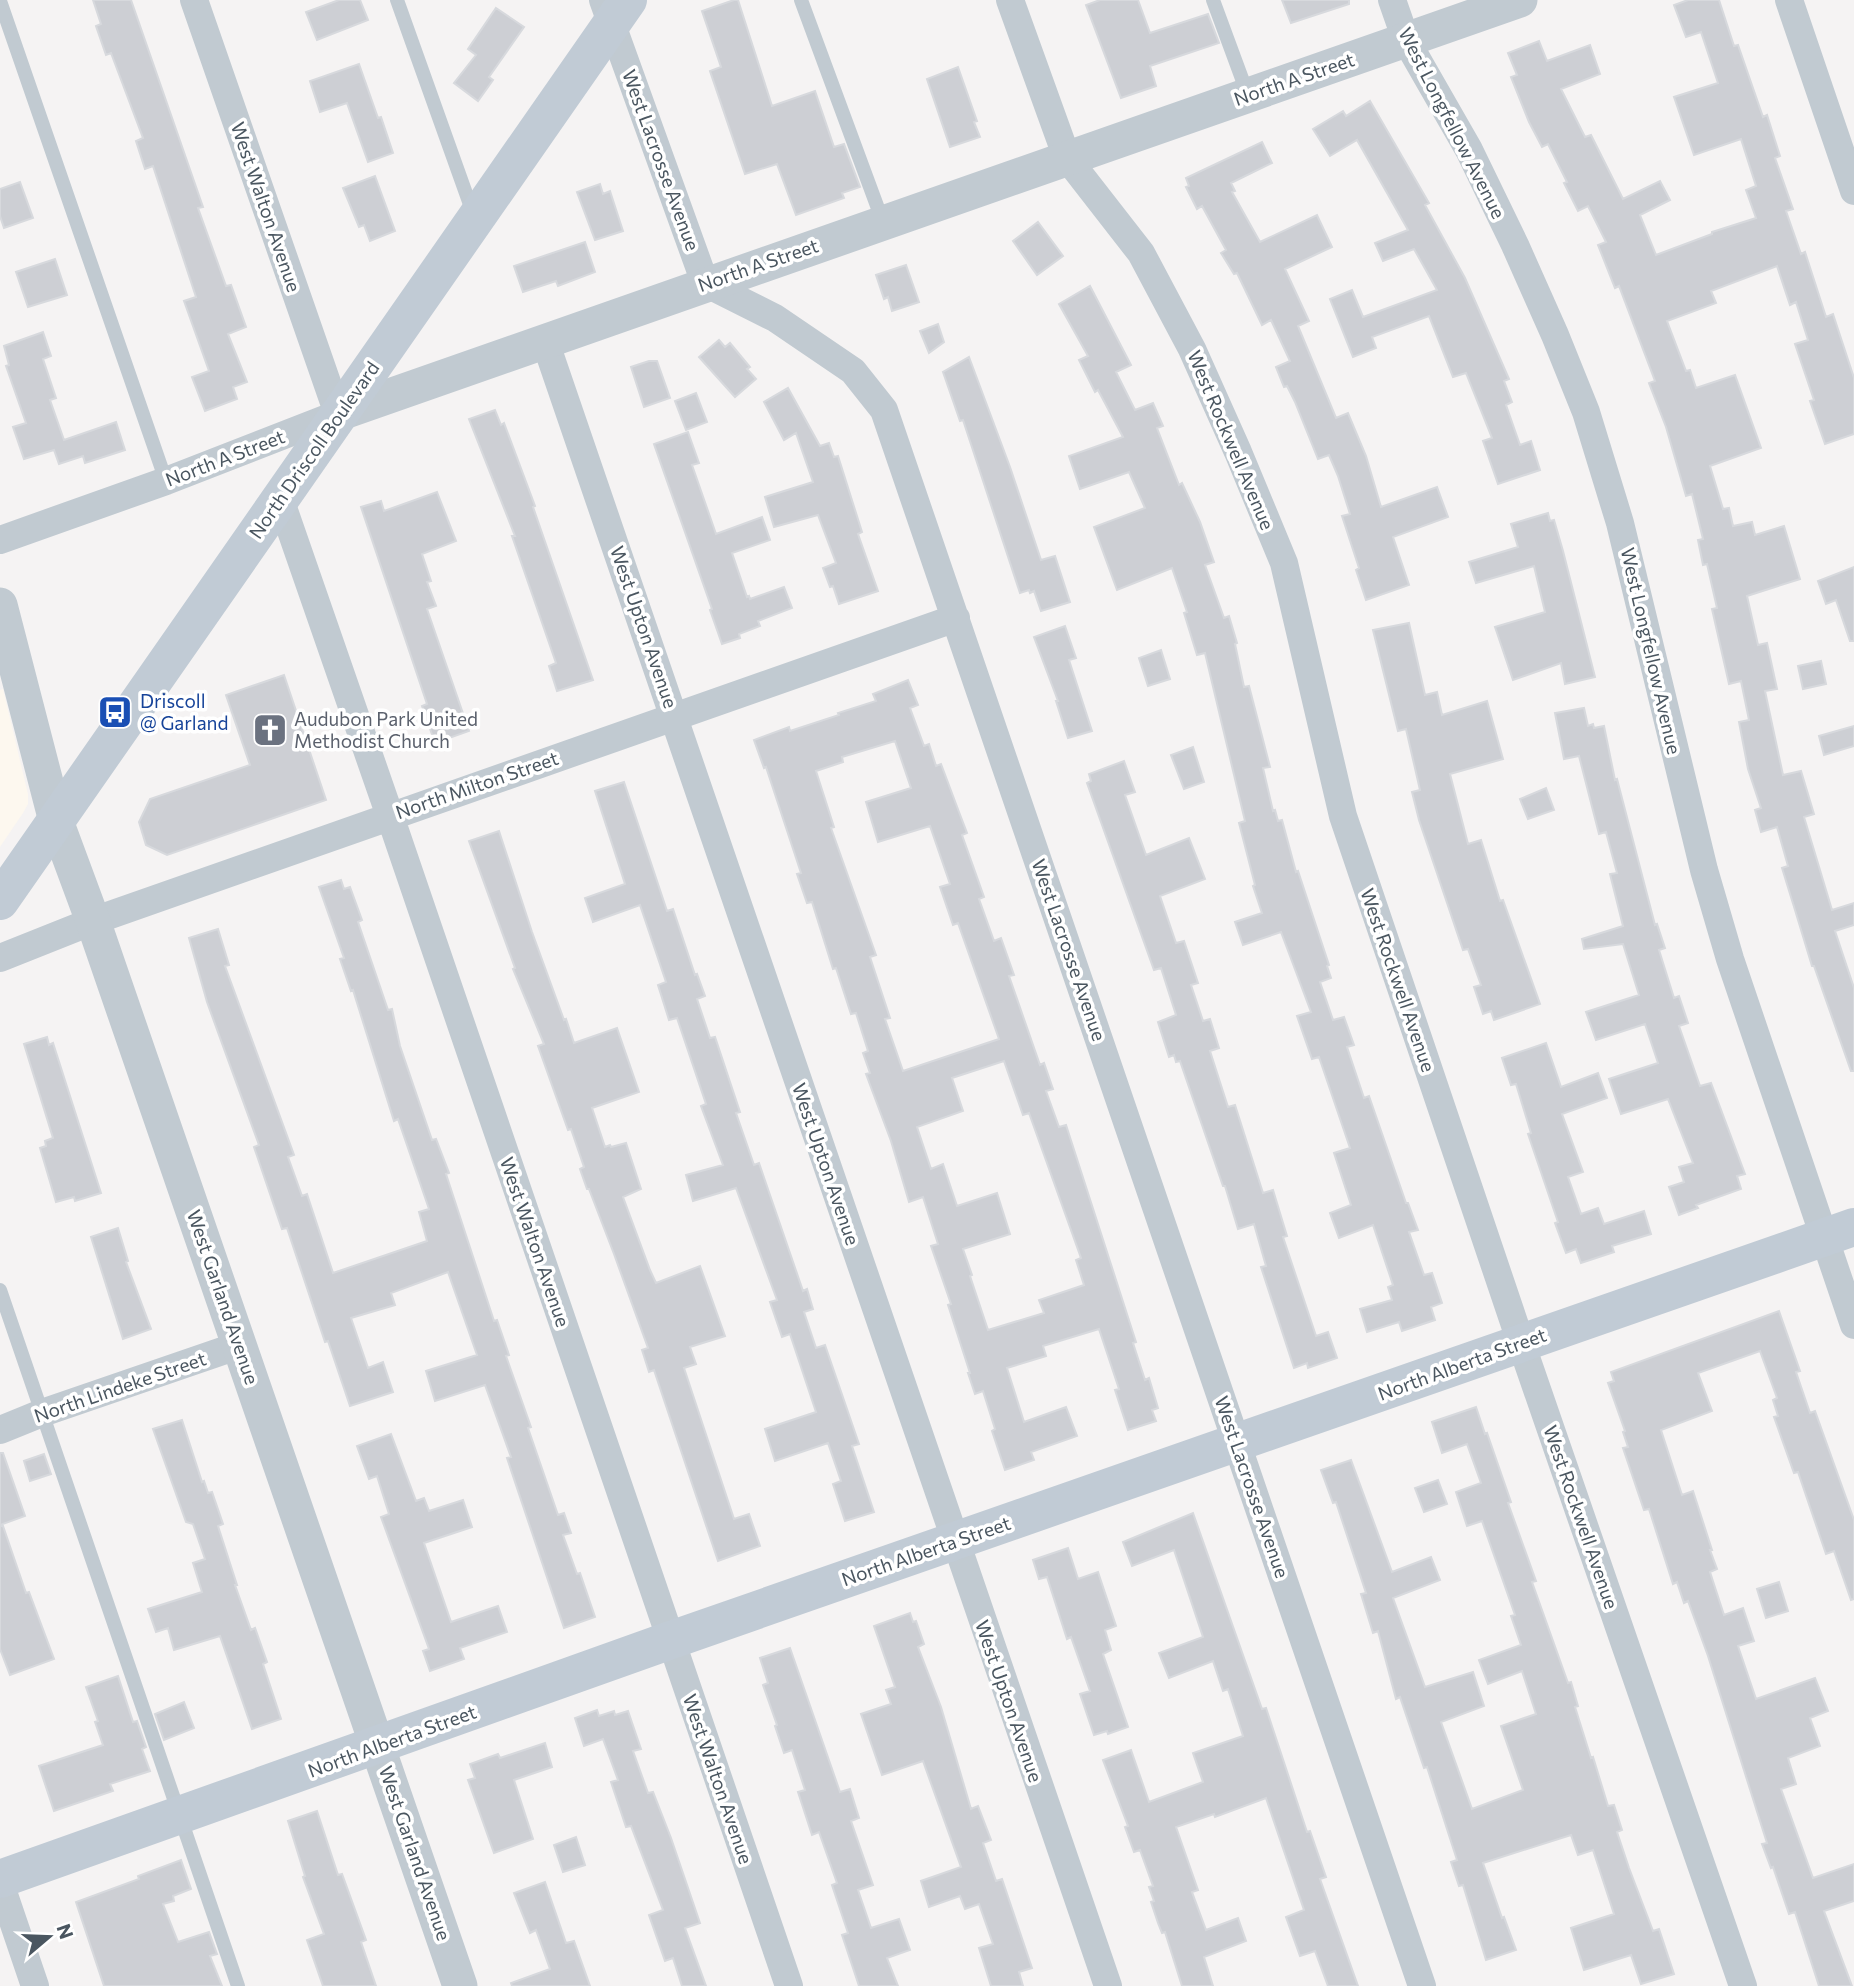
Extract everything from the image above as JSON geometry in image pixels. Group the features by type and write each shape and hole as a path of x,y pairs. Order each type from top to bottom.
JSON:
{"main road":[{"name":"North Driscoll Boulevard","path":"0,901 475,220 614,8"},
{"name":"North Alberta Street","path":"0,1881 671,1640 1839,1233"}],"street":[{"name":"West Walton Avenue","path":"194,0 338,414"},
{"name":"West Rockwell Avenue","path":"1010,0 1067,158 1141,253 1192,349 1284,563 1343,816 1743,1986"},
{"name":"West Longfellow Avenue","path":"1392,0 1406,40 1475,162 1550,324 1586,412 1620,523 1704,870 1730,959 1839,1233 1854,1325"},
{"name":"North A Street","path":"0,540 166,481 338,414 705,283 1520,0"},
{"path":"1789,0 1854,191"},
{"name":"West Lacrosse Avenue","path":"614,8 705,283 775,318 853,371 884,410 1422,1986"},
{"name":"West Upton Avenue","path":"545,341 1108,1986"},
{"name":"West Walton Avenue","path":"280,499 789,1986"},
{"name":"West Garland Avenue","path":"0,605 56,821 93,920 460,1986"},
{"name":"North Milton Street","path":"0,958 93,920 956,618"},
{"name":"North Lindeke Street","path":"0,1430 42,1413 240,1346"},
{"path":"0,1881 35,1986"}],"lane":[{"path":"397,0 475,220"},
{"path":"801,0 883,222"},
{"path":"1213,0 1248,94"},
{"path":"0,1 166,481"},
{"path":"0,1290 238,1986"}],"shaded area":[{"path":"3,689 28,794 28,804 0,847 0,690"}],"building":[{"path":"93,0 131,0 203,207 198,208 226,286 231,285 246,327 228,334 247,382 233,387 237,399 205,411 192,377 209,371 184,301 196,297 153,166 145,169 136,141 143,138 111,53 106,55 96,26 101,24"},
{"path":"339,0 360,0 368,20 317,40 306,12"},
{"path":"738,0 772,106 815,91 834,147 844,144 860,187 842,193 844,198 796,215 777,164 745,174 710,71 721,67 702,11"},
{"path":"1100,0 1138,0 1150,33 1208,14 1219,43 1150,66 1156,86 1121,98 1086,5"},
{"path":"1282,0 1349,0 1349,4 1291,23"},
{"path":"1688,0 1719,0 1734,46 1738,45 1763,117 1767,115 1780,156 1775,158 1793,209 1786,211 1801,254 1805,252 1826,317 1833,314 1854,378 1854,434 1825,444 1810,401 1814,400 1795,344 1808,340 1796,302 1790,305 1777,266 1711,291 1716,303 1667,321 1686,371 1690,370 1696,388 1735,375 1761,448 1710,466 1723,509 1729,508 1733,526 1752,522 1755,535 1784,526 1800,579 1747,596 1758,645 1767,643 1777,689 1765,691 1783,775 1801,771 1814,814 1804,817 1832,910 1854,903 1854,925 1835,931 1854,988 1854,1071 1851,1071 1812,966 1782,868 1788,866 1777,827 1761,832 1755,810 1761,808 1748,769 1739,722 1749,720 1741,681 1729,684 1712,609 1717,608 1707,564 1703,565 1698,540 1703,539 1692,494 1686,496 1666,427 1649,383 1655,381 1619,286 1615,288 1598,245 1606,242 1588,206 1578,211 1548,144 1542,147 1529,122 1511,77 1517,75 1508,53 1539,41 1547,61 1590,45 1600,74 1561,89 1585,137 1591,135 1623,199 1660,181 1670,200 1640,215 1656,255 1712,232 1756,218 1746,190 1756,186 1741,139 1694,155 1674,97 1718,83 1701,32 1686,37 1674,5"},
{"path":"496,8 524,27 489,77 493,80 478,101 454,83 476,55 468,49"},
{"path":"359,64 393,153 368,162 347,103 320,112 310,81"},
{"path":"958,67 980,137 950,147 927,79"},
{"path":"1370,101 1429,203 1425,205 1465,278 1509,379 1504,381 1512,402 1506,405 1520,445 1531,441 1540,470 1498,484 1483,441 1492,438 1466,373 1453,377 1429,316 1372,337 1376,348 1353,357 1330,299 1352,290 1363,317 1437,290 1414,249 1383,261 1375,243 1408,230 1357,140 1330,156 1313,129 1343,111 1346,116"},
{"path":"1262,142 1272,163 1231,183 1235,191 1232,192 1260,242 1317,215 1332,247 1285,269 1309,321 1298,326 1336,418 1348,413 1366,456 1381,507 1437,487 1448,517 1393,537 1409,585 1366,600 1342,516 1350,514 1338,476 1329,455 1318,459 1295,402 1287,386 1284,387 1276,367 1290,361 1271,320 1262,325 1237,273 1234,274 1221,253 1226,250 1202,206 1197,209 1186,187 1189,186 1186,178"},
{"path":"375,176 395,231 370,241 364,225 359,227 343,188"},
{"path":"20,182 33,218 4,228 0,216 0,189"},
{"path":"600,184 603,194 610,191 623,231 595,240 577,192"},
{"path":"1038,222 1063,256 1037,275 1013,241"},
{"path":"585,242 595,272 558,286 556,281 523,292 514,266"},
{"path":"55,259 67,295 28,307 16,272"},
{"path":"906,265 919,302 892,311 888,297 884,299 876,275"},
{"path":"1090,286 1131,365 1116,372 1135,410 1153,403 1163,426 1157,428 1179,485 1182,483 1200,522 1214,562 1205,565 1224,618 1229,616 1237,643 1235,644 1244,687 1249,686 1270,767 1263,768 1273,811 1275,810 1278,821 1282,820 1296,872 1298,871 1329,965 1327,966 1331,978 1320,982 1333,1020 1344,1017 1354,1045 1347,1047 1364,1098 1369,1096 1418,1230 1409,1232 1424,1275 1432,1273 1442,1303 1431,1307 1435,1320 1402,1331 1399,1322 1367,1332 1360,1309 1392,1300 1388,1287 1393,1285 1373,1225 1339,1238 1330,1213 1351,1205 1334,1153 1350,1148 1319,1057 1312,1059 1297,1016 1311,1012 1281,932 1243,945 1235,922 1262,913 1239,823 1245,821 1205,653 1197,655 1184,613 1187,612 1172,568 1117,590 1094,527 1145,508 1129,472 1080,489 1069,456 1123,437 1079,360 1088,356 1059,304"},
{"path":"938,324 944,342 929,353 920,331"},
{"path":"43,332 51,356 43,359 56,398 50,400 64,440 116,422 125,450 85,463 83,456 59,464 54,450 24,459 13,427 26,423 6,366 9,365 4,346"},
{"path":"719,340 725,347 730,343 750,367 747,369 756,379 735,397 699,357"},
{"path":"969,357 1041,560 1055,556 1070,602 1041,611 1034,591 1020,593 963,420 960,421 943,372"},
{"path":"657,361 670,398 644,407 631,367"},
{"path":"788,388 820,446 829,443 834,457 838,456 862,532 858,534 878,591 839,604 823,568 836,563 818,515 774,527 765,497 813,482 796,433 784,440 764,402"},
{"path":"696,393 707,422 686,430 675,401"},
{"path":"495,410 501,425 504,423 535,506 533,507 593,680 557,691 549,666 556,663 512,536 515,536 469,419"},
{"path":"688,432 699,463 692,465 716,534 762,517 770,540 732,553 747,597 750,599 784,587 792,608 758,621 760,626 739,634 740,638 722,644 654,444"},
{"path":"437,492 456,541 422,554 431,581 427,582 436,606 427,609 469,731 435,743 422,706 427,704 361,507 381,501 384,511"},
{"path":"1548,513 1550,521 1554,520 1563,551 1595,677 1565,684 1561,663 1513,680 1495,627 1545,612 1534,566 1476,583 1469,562 1518,547 1511,524"},
{"path":"1854,567 1854,641 1850,641 1836,600 1826,604 1818,581"},
{"path":"1409,623 1425,695 1437,692 1442,715 1487,701 1503,759 1450,774 1468,844 1481,840 1500,901 1503,900 1540,1004 1494,1020 1491,1011 1483,1014 1474,987 1481,985 1468,949 1463,950 1419,820 1412,792 1420,790 1406,729 1398,731 1373,630"},
{"path":"1065,626 1076,658 1069,660 1092,731 1068,738 1058,701 1034,637"},
{"path":"1161,650 1170,679 1148,686 1139,658"},
{"path":"1821,661 1826,684 1803,689 1798,666"},
{"name":"Audubon Park United Methodist Church","path":"284,675 326,800 167,855 146,845 139,822 150,799 250,765 226,695"},
{"path":"908,680 918,705 910,708 924,746 929,744 936,766 941,764 967,833 962,835 984,897 979,899 994,941 1001,938 1014,975 1009,976 1040,1065 1044,1063 1053,1089 1046,1091 1059,1127 1066,1125 1136,1342 1133,1343 1145,1380 1149,1378 1158,1408 1152,1410 1156,1421 1128,1430 1115,1390 1119,1389 1099,1329 1043,1346 1046,1356 1007,1368 1024,1422 1066,1407 1077,1436 1031,1452 1034,1460 1005,1470 983,1391 975,1394 968,1373 948,1305 951,1304 931,1246 938,1244 923,1197 909,1202 891,1141 866,1074 870,1073 863,1053 868,1051 856,1013 851,1014 836,968 833,969 812,902 807,903 797,874 801,873 766,767 764,768 754,740 789,727 790,731 876,701 873,694","holes":["895,741 911,788 866,802 878,842 930,826 950,884 940,887 953,925 958,923 999,1039 903,1071 885,1019 890,1018 870,957 876,955 831,828 834,827 816,771 843,762 842,757","1004,1061 1023,1115 1029,1113 1081,1258 1076,1260 1084,1285 1039,1300 1044,1313 988,1330 963,1249 1010,1234 997,1193 957,1206 943,1164 931,1169 917,1127 963,1111 952,1078"]},
{"path":"1584,708 1588,726 1604,726 1615,780 1617,779 1655,925 1657,924 1665,948 1659,950 1674,998 1679,996 1688,1023 1679,1026 1700,1086 1711,1083 1745,1174 1737,1176 1741,1189 1696,1205 1698,1208 1679,1215 1669,1187 1684,1182 1679,1167 1693,1163 1668,1099 1621,1114 1609,1079 1658,1063 1645,1024 1596,1040 1586,1012 1639,995 1623,944 1584,949 1582,939 1623,926 1610,874 1617,873 1606,832 1599,834 1579,756 1564,759 1555,713"},
{"path":"1854,726 1854,746 1824,755 1819,736"},
{"path":"1193,747 1204,782 1184,789 1171,755"},
{"path":"1124,761 1135,792 1125,795 1146,855 1189,838 1205,879 1160,896 1176,943 1184,941 1198,983 1191,985 1203,1021 1210,1019 1219,1048 1210,1051 1228,1107 1235,1105 1263,1193 1273,1190 1287,1236 1283,1237 1316,1336 1328,1332 1337,1358 1308,1368 1307,1363 1294,1368 1261,1267 1266,1266 1254,1224 1238,1229 1180,1061 1176,1062 1174,1055 1169,1057 1158,1022 1176,1015 1161,968 1154,970 1087,783 1091,781 1089,774"},
{"path":"624,782 667,911 673,909 695,975 697,974 705,996 697,999 710,1038 715,1037 754,1165 759,1163 803,1291 807,1289 813,1309 804,1312 816,1348 825,1345 859,1444 852,1446 874,1512 845,1521 833,1484 841,1481 828,1443 775,1461 765,1429 816,1412 790,1334 782,1337 770,1302 777,1300 736,1188 693,1201 686,1175 723,1165 701,1106 706,1104 677,1018 669,1020 658,985 666,982 640,905 593,922 585,898 625,884 595,791"},
{"path":"1546,788 1554,810 1528,819 1520,799"},
{"path":"499,831 532,932 574,1043 617,1028 639,1092 592,1108 605,1147 626,1143 641,1189 623,1197 650,1270 656,1283 700,1266 725,1336 690,1347 696,1364 684,1368 734,1519 749,1514 760,1546 718,1561 654,1370 649,1372 642,1350 648,1348 587,1189 580,1169 584,1167 571,1129 568,1130 538,1046 544,1044 513,969 515,968 469,841"},
{"path":"341,880 344,889 350,887 362,920 358,922 388,1010 392,1009 400,1046 432,1140 436,1139 449,1173 446,1174 494,1321 497,1320 509,1355 506,1356 531,1427 528,1428 558,1515 564,1513 571,1533 563,1535 595,1617 564,1628 507,1458 511,1457 485,1385 435,1401 426,1371 477,1355 448,1272 391,1293 395,1305 351,1318 368,1368 383,1362 393,1392 350,1406 328,1341 325,1342 287,1228 282,1229 254,1147 259,1145 207,1002 189,938 218,929 229,965 225,966 294,1155 288,1157 302,1196 307,1194 333,1273 427,1241 419,1212 429,1209 398,1119 394,1121 353,990 351,991 340,959 344,958 319,887"},
{"path":"47,1037 49,1045 53,1043 101,1193 75,1201 74,1197 56,1202 40,1148 46,1146 45,1141 53,1138 24,1044"},
{"path":"1546,1043 1561,1087 1598,1073 1607,1098 1562,1114 1583,1172 1568,1177 1581,1214 1598,1208 1604,1224 1644,1211 1651,1234 1612,1246 1614,1252 1581,1263 1576,1249 1566,1253 1528,1134 1531,1133 1516,1084 1511,1085 1502,1058"},
{"path":"118,1228 128,1261 126,1262 151,1329 123,1339 91,1237"},
{"path":"1779,1311 1800,1371 1796,1372 1810,1413 1815,1411 1854,1520 1854,1599 1851,1600 1834,1551 1826,1554 1798,1472 1794,1473 1774,1417 1778,1416 1773,1400 1777,1398 1760,1351 1698,1373 1712,1411 1661,1430 1682,1495 1693,1491 1717,1569 1710,1572 1724,1615 1743,1608 1754,1641 1738,1646 1756,1699 1815,1678 1828,1711 1810,1718 1820,1746 1788,1758 1796,1784 1781,1789 1813,1878 1854,1864 1854,1901 1824,1911 1852,1986 1819,1986 1795,1912 1789,1914 1762,1844 1767,1843 1708,1656 1688,1601 1684,1603 1677,1582 1673,1584 1649,1509 1644,1510 1623,1448 1628,1447 1623,1432 1625,1431 1608,1383 1614,1381 1611,1372"},
{"path":"1476,1407 1511,1502 1508,1503 1536,1581 1532,1582 1568,1683 1571,1682 1578,1706 1575,1707 1591,1758 1593,1757 1608,1806 1614,1805 1622,1830 1617,1832 1629,1868 1653,1931 1659,1929 1674,1974 1641,1984 1631,1955 1584,1970 1571,1928 1614,1914 1593,1850 1578,1855 1571,1835 1483,1863 1516,1950 1486,1960 1463,1885 1459,1886 1451,1862 1457,1860 1427,1767 1424,1768 1400,1697 1396,1699 1378,1631 1373,1633 1361,1594 1366,1593 1336,1502 1333,1503 1321,1470 1351,1460 1392,1572 1431,1557 1440,1580 1393,1598 1425,1687 1473,1672 1484,1706 1441,1722 1472,1809 1523,1790 1501,1726 1536,1714 1522,1671 1488,1684 1479,1660 1521,1645 1511,1616 1515,1615 1482,1521 1467,1526 1456,1492 1481,1483 1467,1444 1442,1453 1432,1422"},
{"path":"182,1420 202,1482 204,1481 208,1493 212,1492 223,1524 218,1526 235,1585 251,1630 255,1628 267,1662 263,1664 281,1719 252,1729 220,1636 174,1650 168,1628 156,1632 148,1609 202,1592 193,1563 205,1559 193,1524 186,1522 153,1429"},
{"path":"391,1434 416,1501 424,1498 429,1511 463,1500 472,1527 424,1543 451,1622 498,1606 507,1632 460,1648 464,1659 430,1671 423,1651 429,1649 381,1517 389,1514 377,1476 369,1479 357,1446"},
{"path":"0,1453 3,1453 25,1516 0,1525"},
{"path":"44,1454 51,1474 30,1481 24,1461"},
{"path":"1438,1480 1447,1504 1424,1512 1415,1488"},
{"path":"1193,1513 1262,1709 1266,1708 1307,1832 1310,1831 1326,1877 1320,1879 1358,1986 1328,1986 1315,1951 1300,1956 1286,1917 1304,1910 1266,1798 1215,1817 1214,1814 1176,1827 1198,1890 1192,1892 1206,1930 1238,1918 1246,1941 1204,1957 1213,1986 1182,1986 1165,1932 1162,1933 1158,1923 1151,1902 1154,1901 1149,1887 1153,1886 1140,1850 1134,1852 1125,1827 1128,1826 1103,1760 1131,1750 1149,1802 1203,1782 1193,1753 1243,1736 1228,1689 1223,1691 1213,1661 1169,1678 1159,1653 1203,1637 1174,1550 1132,1566 1123,1542"},
{"path":"0,1526 3,1526 26,1593 29,1592 54,1659 10,1675 0,1649"},
{"path":"1068,1548 1078,1579 1098,1572 1116,1626 1105,1630 1111,1650 1103,1654 1128,1727 1108,1734 1107,1731 1094,1735 1080,1694 1090,1691 1071,1637 1067,1639 1047,1577 1039,1579 1033,1560"},
{"path":"1779,1582 1788,1611 1766,1618 1757,1589"},
{"path":"910,1613 913,1622 916,1621 924,1644 918,1647 941,1707 971,1809 978,1806 991,1840 983,1843 996,1881 1002,1879 1032,1968 1019,1972 1023,1986 991,1986 979,1948 993,1944 979,1904 965,1909 960,1896 929,1907 921,1881 961,1867 923,1761 882,1775 861,1714 891,1704 886,1690 895,1687 874,1626"},
{"path":"790,1648 840,1792 850,1789 859,1818 851,1821 873,1885 858,1890 871,1928 899,1919 910,1950 887,1958 898,1986 859,1986 842,1935 848,1933 832,1885 837,1883 819,1832 812,1835 798,1792 805,1790 792,1750 784,1753 775,1726 777,1725 763,1685 768,1683 760,1658"},
{"path":"118,1676 133,1722 137,1721 146,1747 142,1749 150,1771 110,1784 113,1791 54,1811 39,1766 103,1745 86,1687"},
{"path":"184,1702 194,1728 164,1740 155,1714"},
{"path":"597,1710 599,1716 614,1711 615,1715 628,1711 641,1749 633,1751 648,1793 653,1792 671,1838 700,1923 685,1928 706,1986 682,1986 673,1958 665,1961 649,1915 663,1910 631,1826 626,1827 611,1782 618,1780 603,1739 584,1746 575,1718"},
{"path":"545,1743 552,1767 514,1780 533,1839 494,1853 468,1780 475,1778 470,1764 498,1754 500,1758"},
{"path":"317,1811 338,1875 342,1874 366,1940 361,1942 376,1986 323,1986 307,1940 324,1934 303,1877 305,1876 288,1821"},
{"path":"576,1837 585,1865 563,1872 554,1845"},
{"path":"181,1860 191,1889 173,1896 174,1901 163,1904 178,1942 209,1932 217,1954 210,1956 222,1986 104,1986 76,1902"},
{"path":"545,1882 566,1943 574,1941 590,1986 512,1986 511,1983 550,1969 536,1930 530,1933 514,1893"}],"place":[{"name":"Driscoll @ Garland","path":"115,712"},
{"name":"Audubon Park United Methodist Church","path":"270,730"}]}
